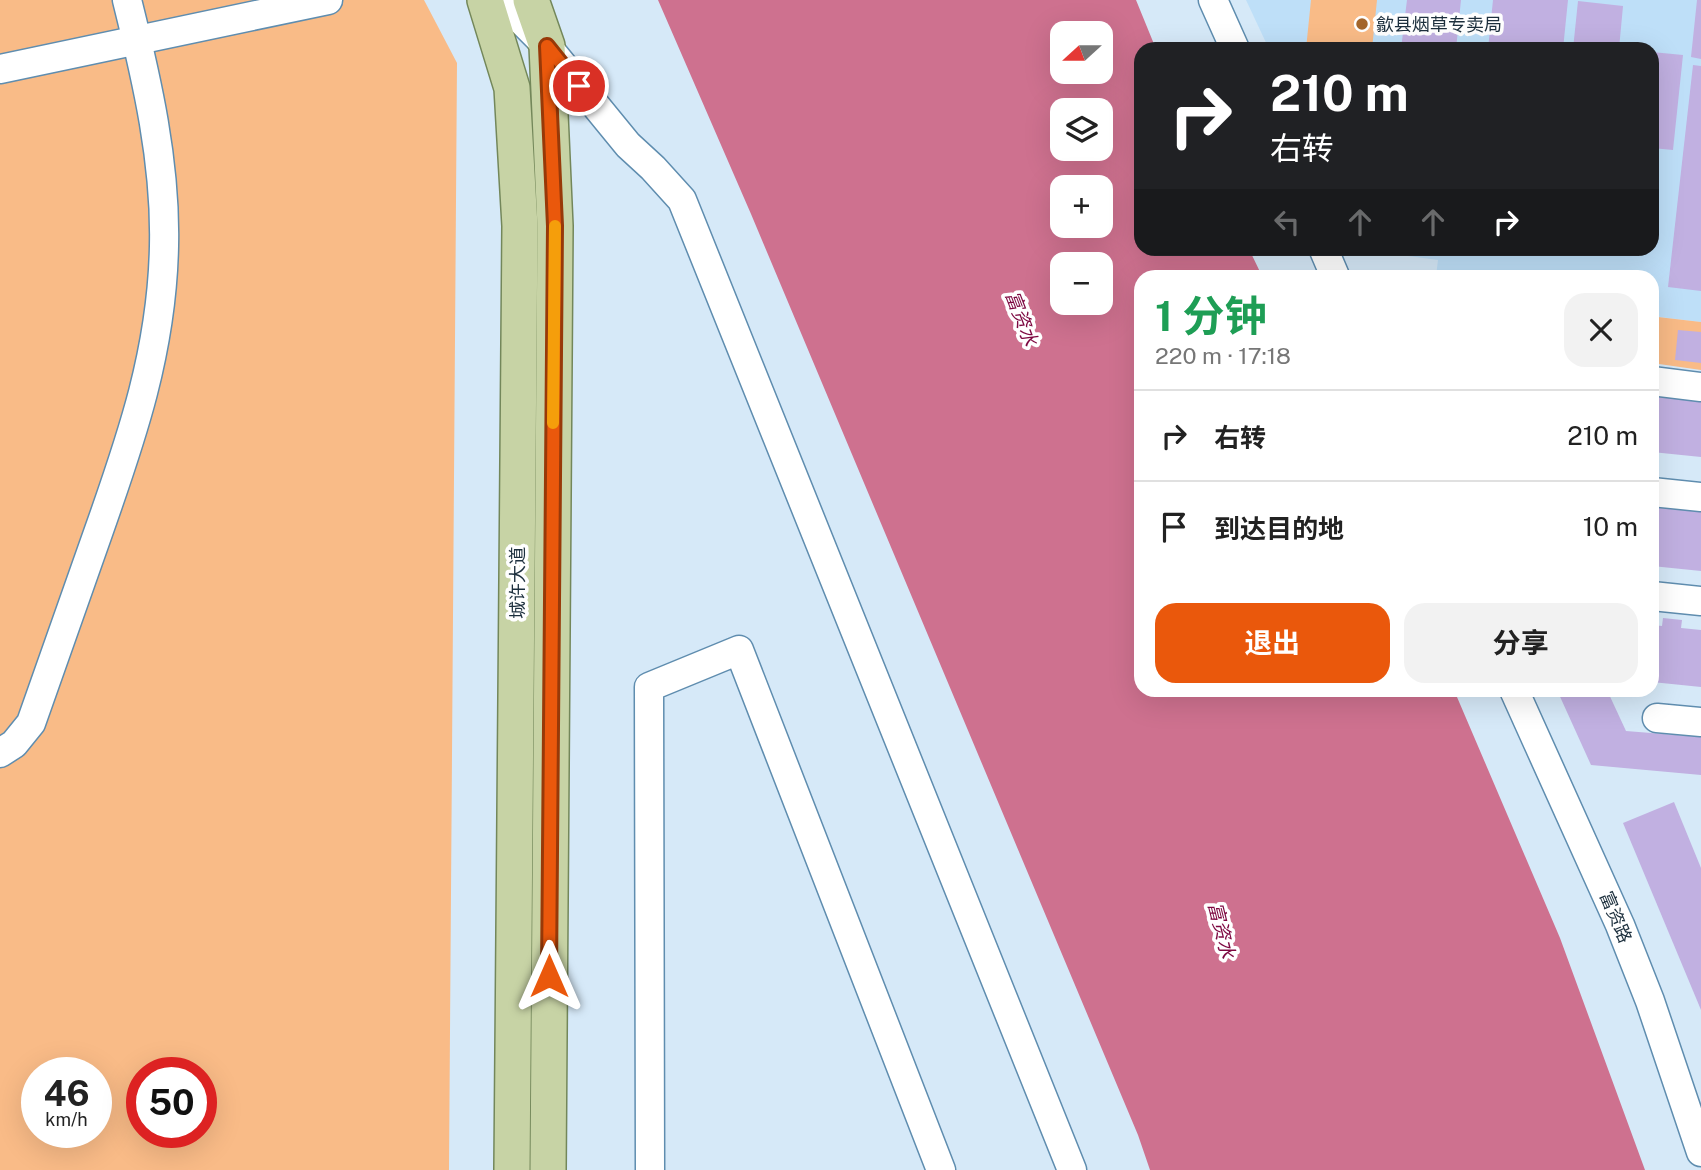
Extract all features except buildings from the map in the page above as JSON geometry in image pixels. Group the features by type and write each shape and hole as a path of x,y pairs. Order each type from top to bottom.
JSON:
{"main road":[{"name":"城许大道","path":"485,0 512,88 520,226 512,1170"},
{"name":"城许大道","path":"531,0 547,46 555,226 548,1170"}],"street":[{"path":"0,753 14,744 30,723 126,453 154,350 161,298 163,195 158,146 127,0"},
{"path":"0,69 137,40 243,9 322,0"},
{"path":"502,0 547,46 628,145 682,200 1072,1170"},
{"path":"1213,0 1232,42"},
{"path":"1659,382 1701,387"},
{"path":"1659,493 1701,497"},
{"path":"1659,597 1701,601"},
{"path":"650,1170 649,687 739,650 941,1170"},
{"name":"富资路","path":"1517,697 1619,925 1668,1052 1701,1152"},
{"path":"1657,718 1701,722"}],"shaded area":[{"path":"0,0 424,0 457,63 449,1170 0,1170"},
{"path":"1246,0 1701,0 1701,322 1659,317 1659,270 1437,270 1438,260 1408,256 1659,256 1659,42 1266,42"},
{"path":"1311,0 1377,0 1373,42 1307,42"},
{"path":"1659,317 1701,322 1701,370 1659,364"}],"water":[{"name":"富资水","path":"658,0 1136,0 1153,42 1134,42 1134,256 1252,256 1259,270 1134,270 1134,697 1457,697 1560,938 1645,1170 1150,1170 1138,1135 751,214"}],"slow traffic":[{"path":"553,423 555,226"}],"place":[{"name":"歙县烟草专卖局","path":"1362,24"}],"route":[{"path":"549,976 555,226 547,46 579,86"}]}
